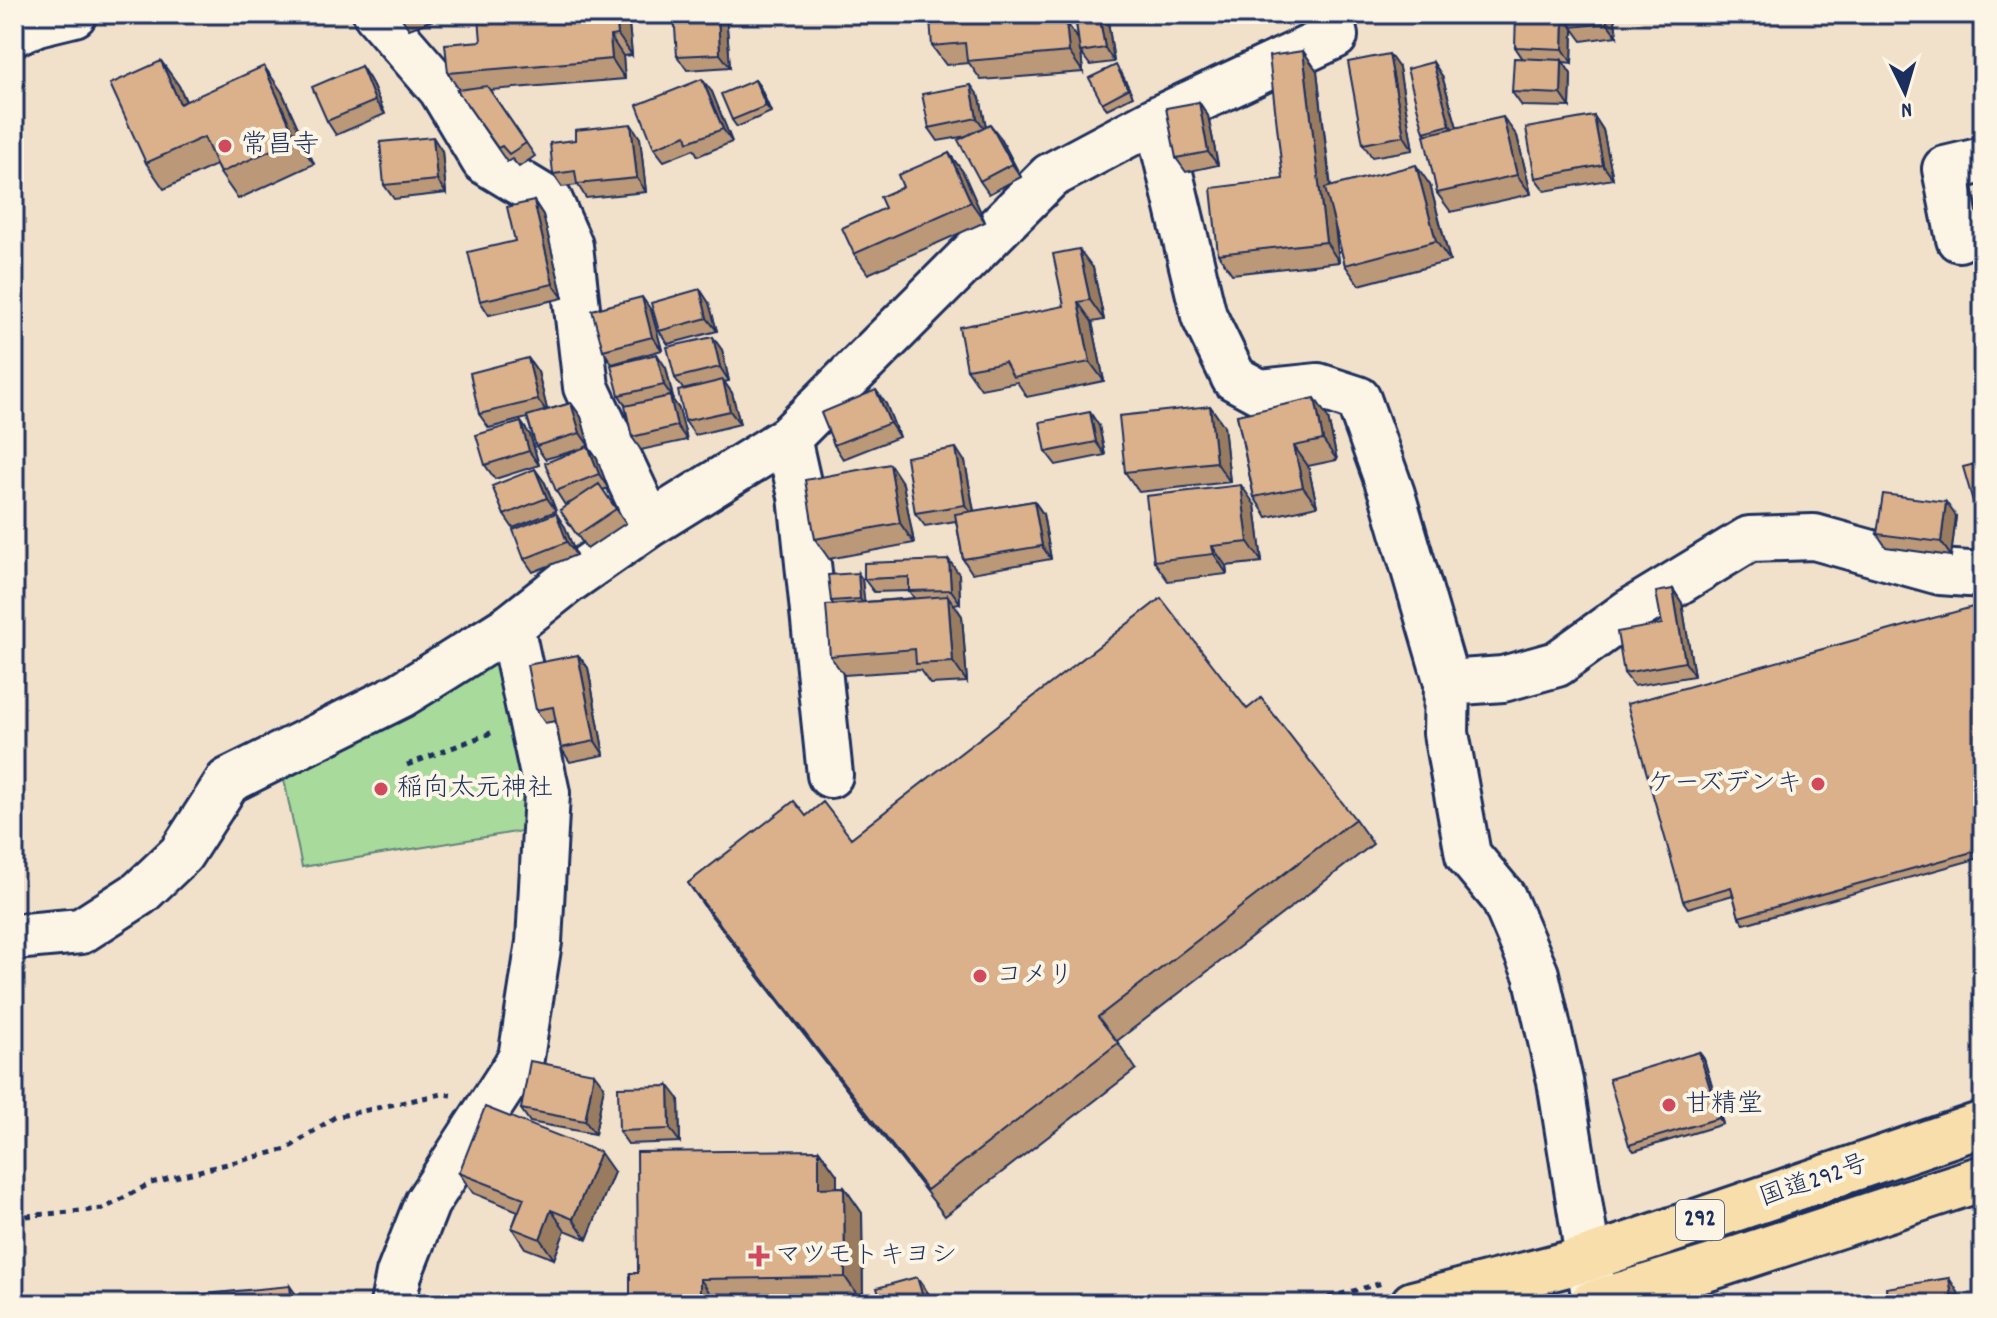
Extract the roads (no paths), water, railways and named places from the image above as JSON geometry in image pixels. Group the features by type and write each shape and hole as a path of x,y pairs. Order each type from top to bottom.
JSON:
{"highway":[{"name":"国道292号","path":"1413,1304 1587,1259 1983,1124"},
{"name":"国道292号","path":"1594,1304 1983,1178"}],"street":[{"path":"14,33 37,23 74,14"},
{"path":"376,14 441,89 484,161 550,201 570,246 586,387 650,524"},
{"path":"14,937 81,931 140,893 181,854 228,781 401,695 511,626 568,581 650,524 788,438 1050,176 1157,119 1335,36 1330,14"},
{"path":"1157,119 1204,316 1234,378 1260,392 1318,386 1358,399 1392,494 1447,683 1446,733 1468,855 1503,897 1536,974 1560,1081 1594,1304"},
{"path":"1959,239 1945,169 1983,160"},
{"path":"788,438 801,496 830,775"},
{"path":"1447,683 1503,679 1557,664 1629,612 1749,539 1814,537 1940,572 1983,575"},
{"path":"393,1304 399,1274 427,1203 521,1058 539,942 547,793 511,626"}],"place":[{"name":"常昌寺","path":"225,146"},
{"name":"ケーズデンキ","path":"1818,784"},
{"name":"稲向太元神社","path":"381,789"},
{"name":"コメリ","path":"980,976"},
{"name":"甘精堂","path":"1669,1105"},
{"name":"マツモトキヨシ","path":"759,1256"}]}
